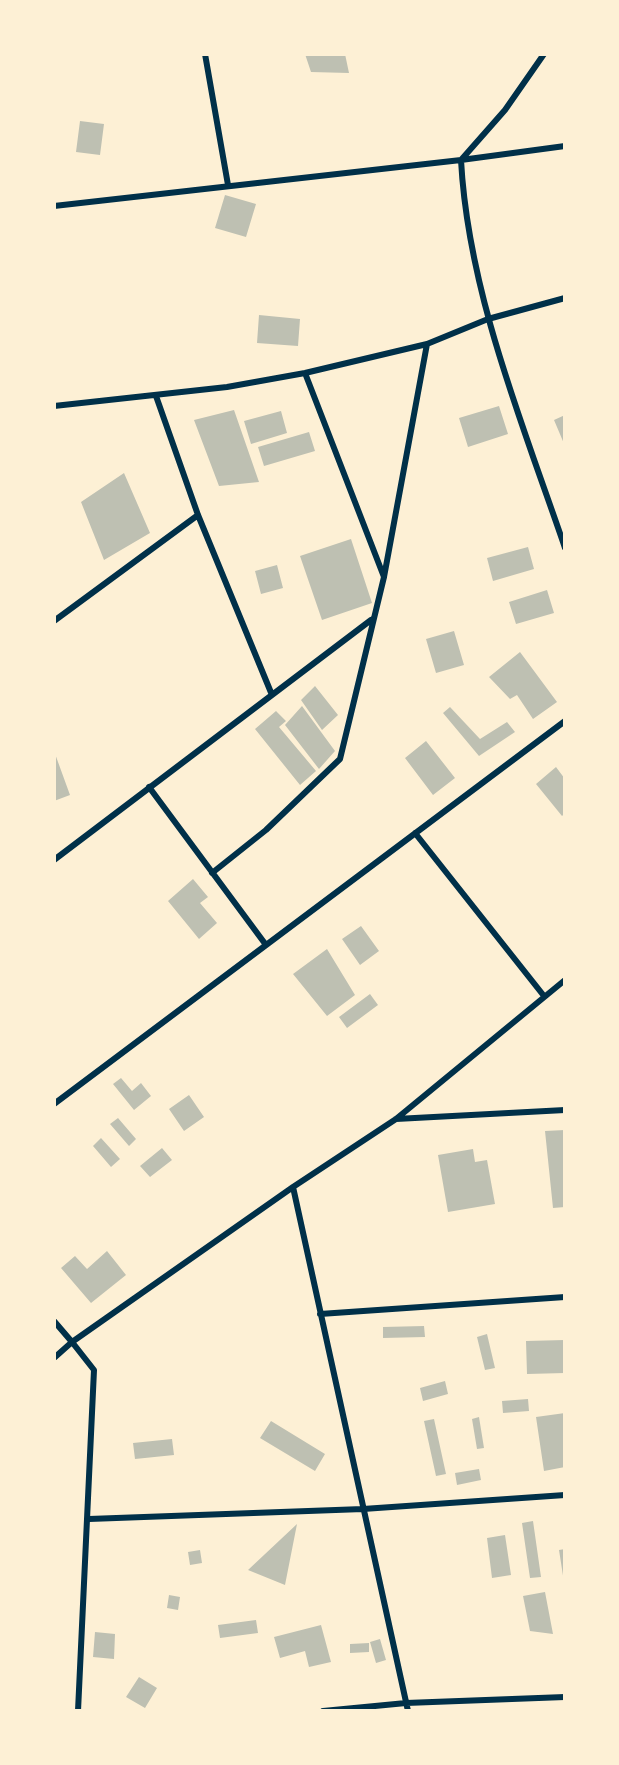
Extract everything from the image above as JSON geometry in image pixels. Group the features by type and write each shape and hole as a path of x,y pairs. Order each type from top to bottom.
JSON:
{"street":[{"path":"205,54 228,185"},
{"path":"544,54 505,110 462,160 463,187 488,319 565,548"},
{"path":"54,206 462,160 565,146"},
{"path":"56,407 156,396 305,374 427,344 488,319 565,298"},
{"path":"212,873 266,830 340,759 371,620 384,577 427,344"},
{"path":"305,374 384,577"},
{"path":"156,396 198,516 272,695"},
{"path":"54,621 198,516"},
{"path":"54,860 371,620"},
{"path":"54,1104 565,721"},
{"path":"149,788 266,945"},
{"path":"415,833 544,996"},
{"path":"54,1358 72,1342 293,1187 396,1119 565,980"},
{"path":"396,1119 565,1110"},
{"path":"293,1187 408,1711"},
{"path":"320,1314 565,1297"},
{"path":"54,1321 94,1370 89,1519 78,1711"},
{"path":"89,1519 363,1509 565,1495"},
{"path":"323,1711 406,1704 565,1697"}],"building":[{"path":"305,54 345,54 349,73 311,72"},
{"path":"80,121 104,124 100,155 76,152"},
{"path":"225,195 256,204 246,237 215,228"},
{"path":"259,315 300,319 298,346 257,343"},
{"path":"499,406 508,434 468,447 459,418"},
{"path":"234,410 259,482 219,486 194,420"},
{"path":"281,411 287,433 251,444 244,421"},
{"path":"565,415 565,446 554,420"},
{"path":"309,432 315,451 264,466 258,447"},
{"path":"124,473 150,533 104,560 81,502"},
{"path":"351,539 372,603 322,620 300,556"},
{"path":"528,547 534,569 493,581 487,558"},
{"path":"277,565 283,588 261,594 255,571"},
{"path":"547,590 554,613 516,624 509,602"},
{"path":"454,631 464,665 436,673 426,639"},
{"path":"520,652 557,702 533,719 517,695 510,699 489,677"},
{"path":"315,686 338,715 322,730 301,700"},
{"path":"302,706 335,751 319,769 285,725"},
{"path":"450,707 480,739 507,722 515,732 479,756 443,713"},
{"path":"276,711 286,721 279,727 316,771 300,785 255,729"},
{"path":"426,741 455,778 433,795 405,758"},
{"path":"54,751 70,795 54,801"},
{"path":"556,767 565,779 565,813 562,816 536,784"},
{"path":"193,879 208,897 200,903 217,923 199,939 168,901"},
{"path":"361,926 379,951 360,965 342,939"},
{"path":"327,949 355,995 327,1016 293,974"},
{"path":"370,994 378,1005 347,1028 339,1017"},
{"path":"121,1078 132,1091 141,1083 151,1096 134,1110 113,1084"},
{"path":"189,1095 204,1117 184,1131 169,1109"},
{"path":"118,1118 136,1139 129,1146 110,1124"},
{"path":"565,1130 565,1207 553,1208 545,1131"},
{"path":"101,1138 120,1159 111,1167 93,1146"},
{"path":"162,1148 172,1160 150,1177 140,1166"},
{"path":"473,1149 475,1162 487,1160 495,1204 448,1212 438,1155"},
{"path":"107,1251 126,1275 91,1303 61,1268 75,1256 87,1269"},
{"path":"424,1326 425,1337 383,1338 383,1327"},
{"path":"487,1334 495,1368 485,1370 477,1337"},
{"path":"565,1340 565,1373 527,1374 526,1341"},
{"path":"445,1381 448,1394 423,1401 420,1388"},
{"path":"528,1399 529,1411 503,1413 502,1401"},
{"path":"565,1413 565,1467 544,1471 536,1417"},
{"path":"479,1417 484,1448 477,1449 472,1419"},
{"path":"434,1419 446,1474 436,1476 424,1421"},
{"path":"271,1421 325,1454 315,1471 260,1438"},
{"path":"172,1439 174,1455 135,1459 133,1443"},
{"path":"479,1469 481,1480 457,1485 455,1473"},
{"path":"533,1521 541,1577 530,1578 522,1523"},
{"path":"297,1524 285,1585 248,1570"},
{"path":"505,1535 511,1575 492,1578 487,1538"},
{"path":"565,1549 565,1581 564,1582 559,1550"},
{"path":"200,1550 202,1563 190,1565 188,1552"},
{"path":"545,1592 553,1634 530,1631 523,1596"},
{"path":"169,1595 180,1597 178,1610 167,1608"},
{"path":"256,1620 258,1633 220,1638 218,1625"},
{"path":"321,1625 331,1662 309,1667 305,1651 280,1658 274,1637"},
{"path":"95,1632 115,1634 114,1659 93,1657"},
{"path":"380,1639 386,1660 376,1663 370,1642"},
{"path":"369,1643 369,1652 350,1653 350,1644"},
{"path":"139,1677 157,1688 145,1708 126,1697"}]}
